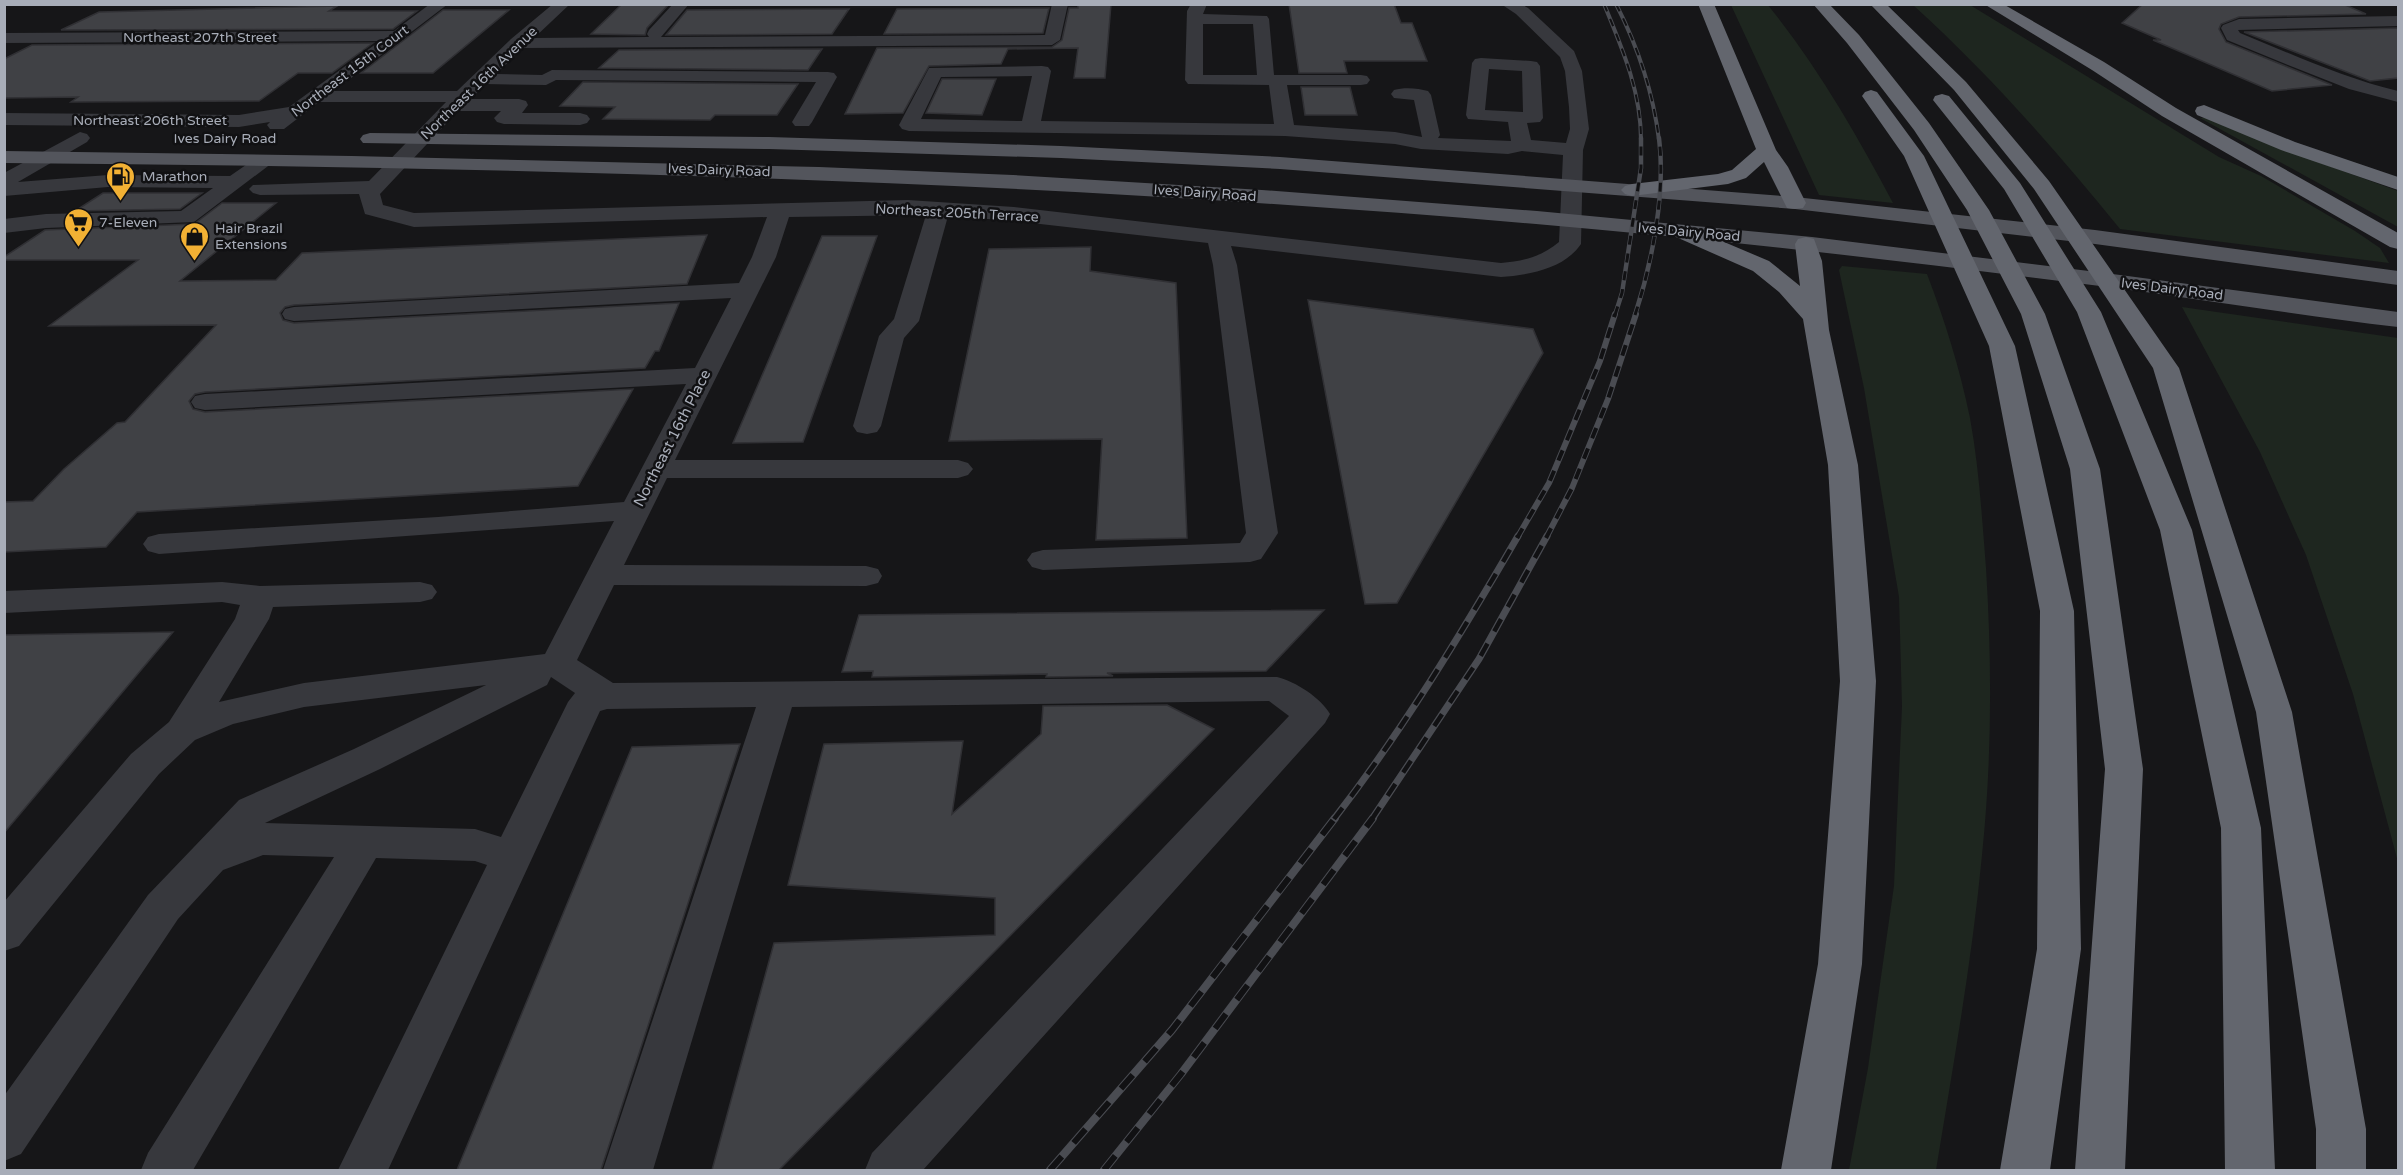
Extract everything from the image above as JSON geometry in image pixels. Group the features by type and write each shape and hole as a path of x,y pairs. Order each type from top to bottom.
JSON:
{"highway":[{"path":"1706,4 1766,150 1778,167 1796,203"},
{"path":"1820,4 1853,39 1922,127 1978,210 2033,314 2085,469 2124,769 2100,1170"},
{"path":"1859,4 1885,30 2013,187 2089,312 2176,530 2241,828 2250,1170"},
{"path":"1877,4 1960,86 2042,185 2166,368 2274,712 2341,1129 2341,1170"},
{"path":"1991,4 2098,66 2169,112 2398,242"},
{"path":"2098,66 2288,146 2398,184"},
{"path":"1853,71 1914,156 2002,346 2057,611 2059,949 2025,1170"},
{"path":"1722,189 1766,150"},
{"path":"1684,232 1761,266 1788,287 1815,318"},
{"path":"1806,244 1815,318 1843,465 1858,681 1840,964 1806,1170"}],"main road":[{"name":"Ives Dairy Road","path":"4,137 293,139"},
{"name":"Ives Dairy Road","path":"351,139 769,143 1061,152 1269,162 1632,190 1722,189"},
{"name":"Ives Dairy Road","path":"4,157 266,160 966,179 1189,191 1486,213 1806,244 2260,300 2398,320"},
{"path":"1722,189 1796,203 2216,252 2398,278"},
{"path":"1796,203 1806,244"}],"street":[{"name":"Northeast 15th Court","path":"257,137 441,4"},
{"name":"Northeast 16th Avenue","path":"395,163 517,43 563,4"},
{"path":"655,34 682,4"},
{"path":"517,43 1052,40 1060,4"},
{"name":"Northeast 205th Terrace","path":"375,187 369,193 373,209 414,220 908,207 1014,214 1502,270 1529,268 1549,261 1570,244 1573,150 1579,137 1573,63 1568,55 1522,11 1508,4"},
{"path":"1191,130 1197,12 1261,19 1271,80 1285,130"},
{"path":"2398,21 2239,24 2229,28 2233,36 2309,67 2398,96"},
{"name":"Northeast 207th Street","path":"4,38 396,36"},
{"path":"498,63 635,63"},
{"path":"1030,126 1042,71 935,72 909,125 1285,130 1395,138 1421,143 1508,148 1522,145 1573,150"},
{"path":"481,79 546,80 552,75 828,77 802,122"},
{"path":"1194,80 1361,80"},
{"path":"1401,94 1422,95 1430,135"},
{"path":"315,97 460,100 519,105 504,118 580,119"},
{"name":"Northeast 206th Street","path":"4,119 239,121 294,112"},
{"path":"1516,117 1522,145"},
{"path":"1395,138 1430,135 1512,138 1522,145"},
{"path":"4,182 80,138"},
{"path":"108,181 144,158"},
{"path":"4,226 46,221 186,217 266,160"},
{"path":"260,189 375,187 395,163"},
{"path":"4,190 108,181 235,182"},
{"path":"4,221 62,185"},
{"name":"Northeast 16th Place","path":"557,664 764,257 781,209"},
{"path":"867,426 892,336 906,321 939,209"},
{"path":"1043,560 1251,552 1263,533 1225,265 1218,238"},
{"path":"294,314 747,290"},
{"path":"206,402 704,375"},
{"path":"657,468 958,468"},
{"path":"159,544 438,526 636,510"},
{"path":"603,575 866,576"},
{"path":"4,602 222,592 260,597 420,592"},
{"path":"4,933 146,764 182,731 252,620 260,597"},
{"path":"4,1138 163,907 253,811 367,759 557,664"},
{"path":"182,731 224,713 304,695 557,664 606,696"},
{"path":"363,1170 586,702 606,696 1277,689 1312,714 890,1170"},
{"path":"628,1170 778,694"},
{"path":"204,862 228,850 261,839 476,845 501,853 510,861"},
{"path":"166,1170 364,842"}],"shaded area":[{"path":"1731,5 1768,5 1803,52 1835,101 1893,203 1819,195"},
{"path":"1913,5 1970,5 2219,157 2261,176 2355,231 2380,248 2389,263 2120,229 2021,113"},
{"path":"2200,118 2206,118 2277,147 2398,191 2398,227"},
{"path":"1842,266 1927,274 1962,381 1978,474 1989,640 1988,783 1973,934 1936,1170 1849,1170 1868,1068 1894,886 1902,706 1899,597 1864,388 1839,270"},
{"path":"2182,307 2398,338 2398,862 2353,694 2306,555 2260,452"}],"building":[{"path":"622,4 669,4 647,28 645,35 591,34"},
{"path":"1078,4 1111,4 1105,78 1074,78 1078,48 1008,49 1001,64 929,66 903,113 845,114 877,48 1052,47 1062,40 1069,8 1078,8"},
{"path":"1289,4 1394,4 1401,23 1412,23 1427,61 1344,61 1347,73 1299,73"},
{"path":"2143,4 2343,4 2366,14 2239,17 2221,24 2219,29 2226,42 2332,85 2272,91 2153,40 2161,40 2122,23"},
{"path":"337,6 329,11 417,11 393,29 61,30 99,12"},
{"path":"1049,8 1043,33 884,34 897,9"},
{"path":"849,9 832,34 666,35 687,10"},
{"path":"443,10 509,10 433,73 361,73"},
{"path":"2398,28 2398,78 2370,81 2244,32"},
{"path":"373,43 332,73 298,73 259,101 71,102 78,97 4,98 4,59 32,45"},
{"path":"822,49 808,70 599,68 619,50"},
{"path":"942,79 996,79 982,115 926,113"},
{"path":"583,82 798,84 777,115 715,115 710,120 603,119 615,107 560,106"},
{"path":"1301,87 1350,87 1357,115 1305,115"},
{"name":"Marathon","path":"103,193 202,193 180,209 75,211"},
{"path":"222,203 276,203 180,281 276,280 302,253 707,235 687,284 294,305 285,307 280,313 283,320 294,323 679,303 659,351 655,351 645,368 205,392 195,394 189,401 193,409 205,412 633,389 578,486 137,512 106,547 4,552 4,502 33,501 64,469 117,423 125,422 216,325 49,326 138,260 4,260 4,257 45,230 194,224"},
{"path":"822,236 877,236 803,442 733,443"},
{"path":"1091,247 1090,271 1176,283 1187,538 1096,540 1102,439 949,441 989,249"},
{"path":"1308,300 1533,329 1543,353 1397,603 1365,604"},
{"path":"1324,610 1266,671 1107,673 1113,676 1046,677 1047,674 872,677 873,671 842,672 859,615"},
{"path":"173,632 4,833 4,635"},
{"path":"1167,705 1214,729 779,1170 712,1170 774,943 995,935 995,898 788,885 824,744 963,741 952,814 1041,734 1043,706"},
{"path":"740,744 601,1170 457,1170 632,747"}],"railway":[{"path":"1604,4 1624,53 1634,87 1641,140"},
{"path":"1616,4 1643,70 1653,104 1659,140"},
{"path":"1635,315 1647,273 1656,227 1661,181 1659,138"},
{"path":"1615,315 1622,293 1641,168 1641,140"},
{"path":"1517,538 1549,483 1600,361 1615,314"},
{"path":"1546,538 1572,488 1608,399 1636,314"},
{"path":"1334,819 1384,751 1430,681 1518,536"},
{"path":"1372,819 1479,659 1547,536"},
{"path":"1050,1170 1172,1030 1335,818"},
{"path":"1104,1170 1181,1074 1373,818"}],"place":[{"name":"Marathon","path":"121,202"},
{"name":"7-Eleven","path":"78,248"},
{"name":"Hair Brazil Extensions","path":"194,262"}]}
